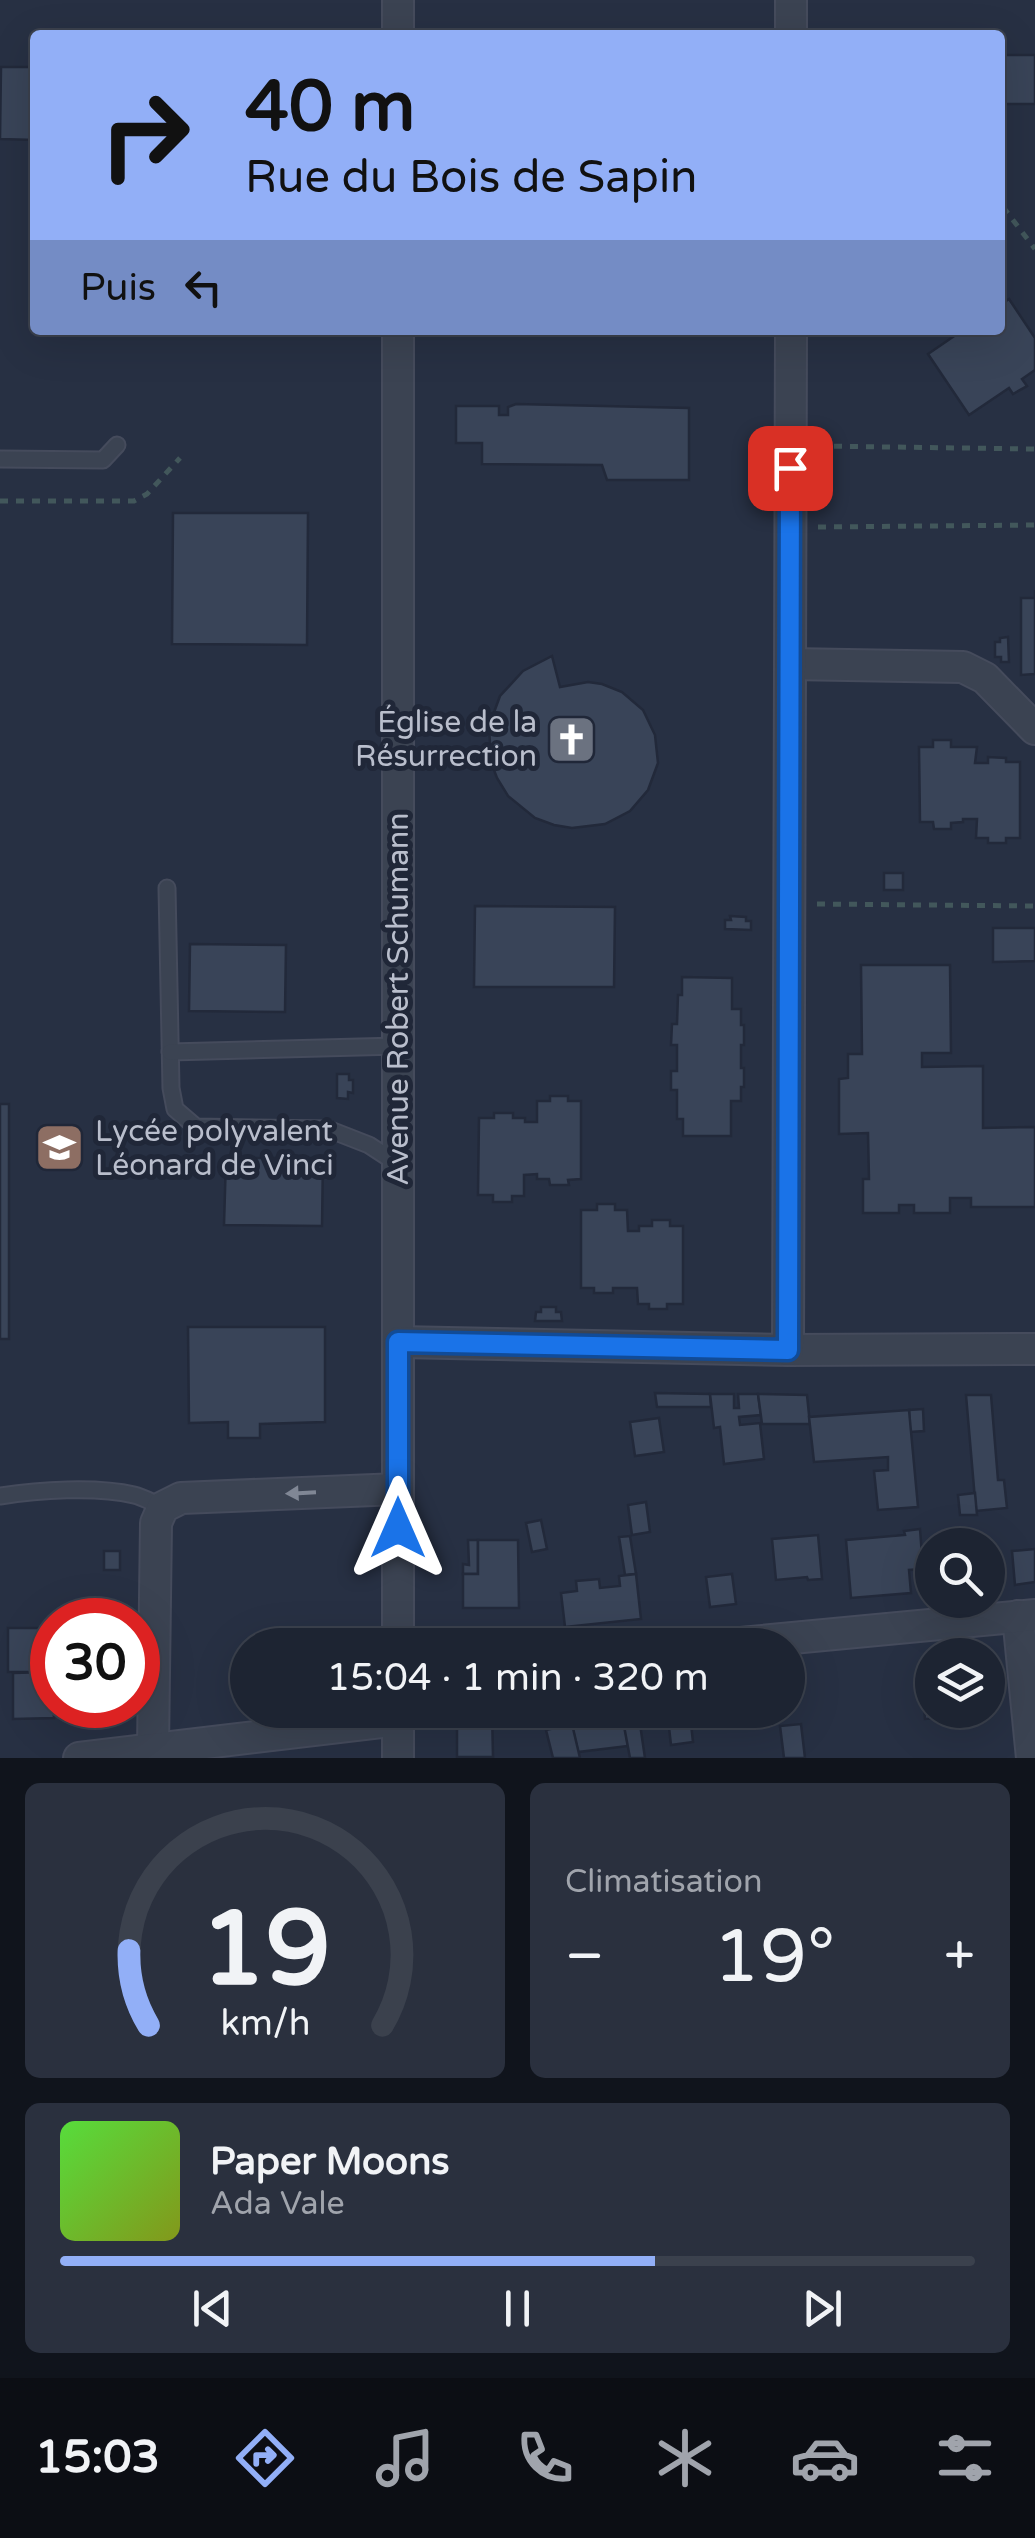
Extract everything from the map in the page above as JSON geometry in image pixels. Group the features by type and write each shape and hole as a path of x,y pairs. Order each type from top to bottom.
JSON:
{"street":[{"path":"398,0 398,30"},
{"path":"791,0 791,30"},
{"name":"Avenue Robert Schumann","path":"398,335 398,1628"},
{"path":"788,1350 790,335"},
{"path":"790,664 962,668 985,678 1035,729"},
{"path":"398,1342 788,1350 1035,1348"},
{"path":"154,1748 156,1523 163,1507 181,1498 398,1488"},
{"path":"805,1637 1026,1616 1032,1758"},
{"path":"90,1757 302,1728"},
{"path":"398,1728 398,1758"}],"lane":[{"path":"0,459 103,460 116,446"},
{"path":"167,888 171,1088 175,1110 196,1127 328,1129 369,1145 398,1164"},
{"path":"170,1052 398,1046"},
{"path":"0,1496 28,1491 91,1491 134,1495 163,1507"}],"path":[{"path":"1005,210 1035,250"},
{"path":"790,445 1035,449"},
{"path":"0,501 134,501 146,494 180,458"},
{"path":"790,527 1035,525"},
{"path":"789,903 1035,906"}],"building":[{"path":"1005,55 1035,55 1035,104 1005,104"},
{"path":"1,67 30,67 30,140 0,139"},
{"path":"1009,299 1035,338 1035,370 1022,379 1027,386 1013,394 1009,388 969,415 928,354 956,335 1005,335 1005,302"},
{"path":"516,404 689,408 689,480 607,480 602,465 482,464 482,443 456,443 456,406 499,406 499,415 508,415 508,407"},
{"path":"173,513 308,513 307,645 172,644"},
{"path":"1021,598 1035,598 1035,674 1021,675"},
{"path":"1008,637 1009,662 1001,662 1001,657 995,657 995,642"},
{"name":"Église de la Résurrection","path":"552,656 560,687 588,682 622,692 643,710 655,735 658,763 648,790 630,811 605,824 572,828 535,818 508,796 491,762 489,726 500,696 523,671"},
{"path":"933,740 951,740 951,747 977,747 975,763 988,763 988,757 1020,762 1020,838 988,843 988,838 976,838 977,819 951,823 951,829 934,829 933,822 920,822 919,747 933,747"},
{"path":"884,873 903,873 903,890 884,890"},
{"path":"475,906 615,907 614,987 474,987"},
{"path":"730,916 746,917 746,921 751,921 751,930 725,929 725,920 731,920"},
{"path":"993,928 1035,928 1035,961 993,962"},
{"path":"190,944 286,945 285,1012 189,1011"},
{"path":"861,965 950,965 951,1053 922,1053 922,1067 983,1066 983,1128 1035,1127 1035,1207 971,1207 971,1198 950,1198 950,1213 914,1213 914,1205 899,1205 899,1213 863,1213 863,1179 869,1179 868,1133 839,1134 839,1079 848,1078 848,1054 862,1054"},
{"path":"682,977 732,978 732,1009 741,1009 744,1025 744,1087 741,1101 731,1101 731,1136 683,1136 683,1119 677,1119 677,1090 671,1090 671,1071 677,1071 677,1045 671,1045"},
{"path":"337,1074 349,1074 349,1080 353,1080 353,1093 348,1092 348,1099 337,1098"},
{"path":"550,1096 581,1101 581,1179 568,1180 569,1185 550,1185 549,1179 537,1179 537,1174 524,1175 524,1196 512,1196 512,1202 493,1202 493,1195 478,1195 479,1118 513,1113 513,1118 537,1122 537,1101 550,1101"},
{"path":"0,1104 9,1104 9,1339 0,1339"},
{"path":"226,1158 323,1158 322,1226 224,1225"},
{"path":"597,1204 615,1204 615,1210 627,1210 628,1231 652,1226 652,1220 670,1220 670,1226 683,1226 683,1304 649,1309 649,1304 638,1304 637,1288 594,1293 594,1288 581,1288 581,1210 597,1210"},
{"path":"541,1307 556,1307 562,1321 535,1321"},
{"path":"188,1327 325,1327 325,1422 260,1424 260,1438 228,1438 228,1422 189,1423"},
{"path":"655,1393 710,1394 711,1407 657,1407"},
{"path":"710,1394 734,1394 734,1408 739,1408 738,1394 758,1394 761,1415 739,1417 740,1425 760,1423 764,1459 724,1464 720,1427 714,1428"},
{"path":"758,1394 807,1395 810,1424 762,1424"},
{"path":"966,1395 991,1395 998,1480 1004,1480 1007,1508 976,1511"},
{"path":"923,1409 924,1431 910,1432 909,1410"},
{"path":"909,1410 918,1507 878,1510 874,1471 888,1470 888,1457 814,1462 809,1417"},
{"path":"659,1418 664,1452 635,1456 630,1422"},
{"path":"975,1493 977,1515 960,1515 958,1495"},
{"path":"646,1502 650,1532 632,1535 628,1505"},
{"path":"541,1520 547,1549 532,1552 526,1523"},
{"path":"915,1530 915,1570 909,1570 911,1593 851,1598 846,1540 905,1535 904,1531"},
{"path":"818,1535 822,1579 776,1580 772,1539"},
{"path":"630,1536 636,1574 625,1575 619,1537"},
{"path":"468,1540 478,1540 478,1574 463,1574 463,1564 469,1565"},
{"path":"478,1540 518,1540 519,1608 463,1608 463,1574 478,1574"},
{"path":"1035,1549 1035,1582 1015,1585 1012,1551"},
{"path":"104,1551 120,1551 120,1570 104,1570"},
{"path":"636,1574 641,1619 565,1627 561,1593 577,1591 576,1581 599,1579 600,1588 620,1586 619,1576"},
{"path":"732,1574 736,1604 710,1607 706,1577"},
{"path":"8,1628 30,1628 30,1672 8,1672"},
{"path":"13,1673 30,1673 30,1719 13,1719"},
{"path":"457,1728 492,1728 493,1757 457,1757"},
{"path":"573,1728 625,1728 628,1746 578,1752"},
{"path":"573,1728 580,1758 553,1758 546,1730"},
{"path":"624,1728 641,1728 645,1758 630,1758"},
{"path":"669,1728 691,1728 693,1742 671,1745"},
{"path":"780,1728 801,1728 805,1758 784,1758"}],"place":[{"name":"Église de la Résurrection","path":"572,739"},
{"name":"Lycée polyvalent Léonard de Vinci","path":"60,1148"}],"route":[{"path":"398,1528 398,1342 788,1350 790,468"}]}
